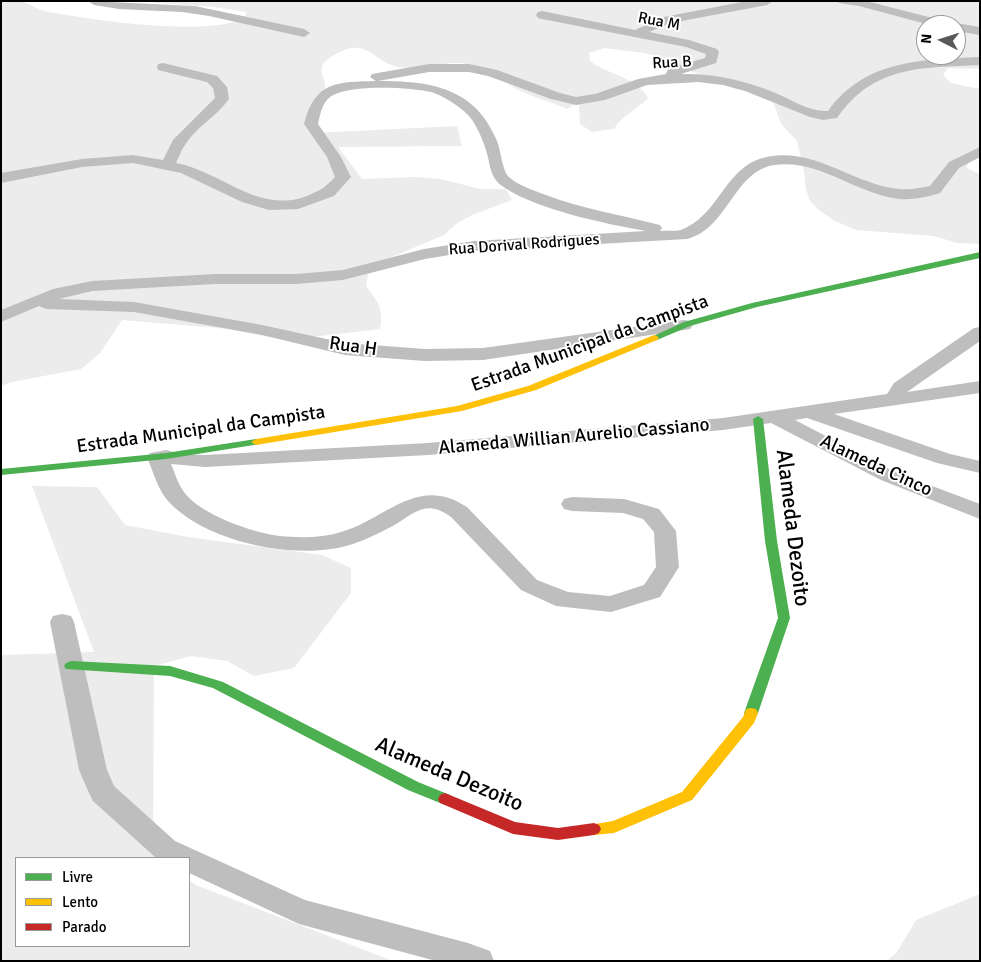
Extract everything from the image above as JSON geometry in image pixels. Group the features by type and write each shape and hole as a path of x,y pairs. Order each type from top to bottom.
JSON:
{"main road":[{"name":"Estrada Municipal da Campista","path":"1,472 162,457 458,409 532,388 687,324 755,305 980,256"},
{"name":"Alameda Dezoito","path":"71,666 170,671 218,685 413,786 513,828 558,834 614,827 687,796 749,719 784,618 771,541 766,418"}],"street":[{"path":"94,1 136,8 192,9 220,13 304,33"},
{"path":"636,34 668,20 767,1"},
{"path":"843,1 916,18"},
{"name":"Rua M","path":"542,15 689,44 713,52 711,60 673,72 673,75 678,79"},
{"path":"966,29 980,31"},
{"name":"Rua B","path":"352,87 367,79 410,69 458,68 482,70 540,88 561,98 575,101 590,99 638,83 678,79 717,80 769,95 807,114 820,117 832,116 836,108 861,82 887,71 907,66 980,61"},
{"path":"163,67 212,79 220,87 222,99 178,143 168,165"},
{"path":"1,178 82,163 133,159 185,169 248,199 269,205 298,204 329,193 343,177 334,157 311,124 317,103 326,92 352,87 393,84 418,86 448,94 468,107 478,118 493,150 496,172 504,181 524,192 576,211 631,224 687,234 714,214 750,168 763,162 783,158 800,160 894,194 913,194 935,190 954,165 980,151"},
{"name":"Rua Dorival Rodrigues","path":"21,307 59,293 92,286 215,278 296,279 343,275 424,254 474,246 687,234"},
{"name":"Rua H","path":"21,307 53,304 134,308 262,330 345,349 425,355 483,354 687,324"},
{"path":"1,317 21,307"},
{"path":"896,399 897,392 905,383 980,332"},
{"name":"Alameda Willian Aurelio Cassiano","path":"162,457 205,461 428,449 723,424 980,387"},
{"path":"809,412 944,459 980,467"},
{"name":"Alameda Cinco","path":"766,418 888,476 980,512"},
{"path":"162,457 175,496 192,511 226,529 279,543 318,543 344,539 383,522 408,506 427,501 446,503 459,512 529,585 564,600 611,604 652,592 668,567 665,531 651,514 624,506 572,504"},
{"path":"62,622 93,770 102,793 165,849 182,857"},
{"path":"190,860 299,911 468,956 479,961"}],"shaded area":[{"path":"1,1 21,1 45,11 89,19 177,27 227,24 245,18 246,12 213,7 134,1 980,1 980,69 948,68 943,75 951,83 980,89 980,156 969,159 967,168 980,174 980,244 957,243 934,236 856,230 835,221 820,211 810,201 806,190 797,141 781,124 771,96 687,70 661,57 604,48 589,53 590,61 637,85 648,98 614,129 592,132 580,124 579,102 567,109 514,88 488,71 474,65 450,63 415,68 398,67 363,49 347,49 328,59 322,67 327,92 313,133 457,126 462,146 338,147 362,179 416,177 440,179 481,189 506,189 512,200 472,215 456,224 444,235 380,262 368,274 366,286 379,306 381,316 380,329 285,340 229,329 122,320 100,353 81,369 12,382 1,386"},
{"path":"32,486 97,487 125,525 188,537 322,555 351,568 351,593 294,668 254,676 227,661 191,656 154,666 153,856 155,857 15,857 15,947 190,947 190,881 196,885 393,961 1,961 1,655 94,652"},
{"path":"980,894 980,961 887,961 897,952 916,920"}],"traffic: fast":[{"path":"654,338 687,324 755,305 980,255"},
{"path":"751,713 784,618 771,541 758,419"},
{"path":"1,472 166,456 256,442"},
{"path":"71,666 170,671 218,685 413,786 445,799"}],"traffic: slow":[{"path":"256,442 458,409 532,388 654,338"},
{"path":"594,829 614,827 687,796 749,719 751,713"}],"traffic: jam":[{"path":"445,799 513,828 558,834 594,829"}]}
